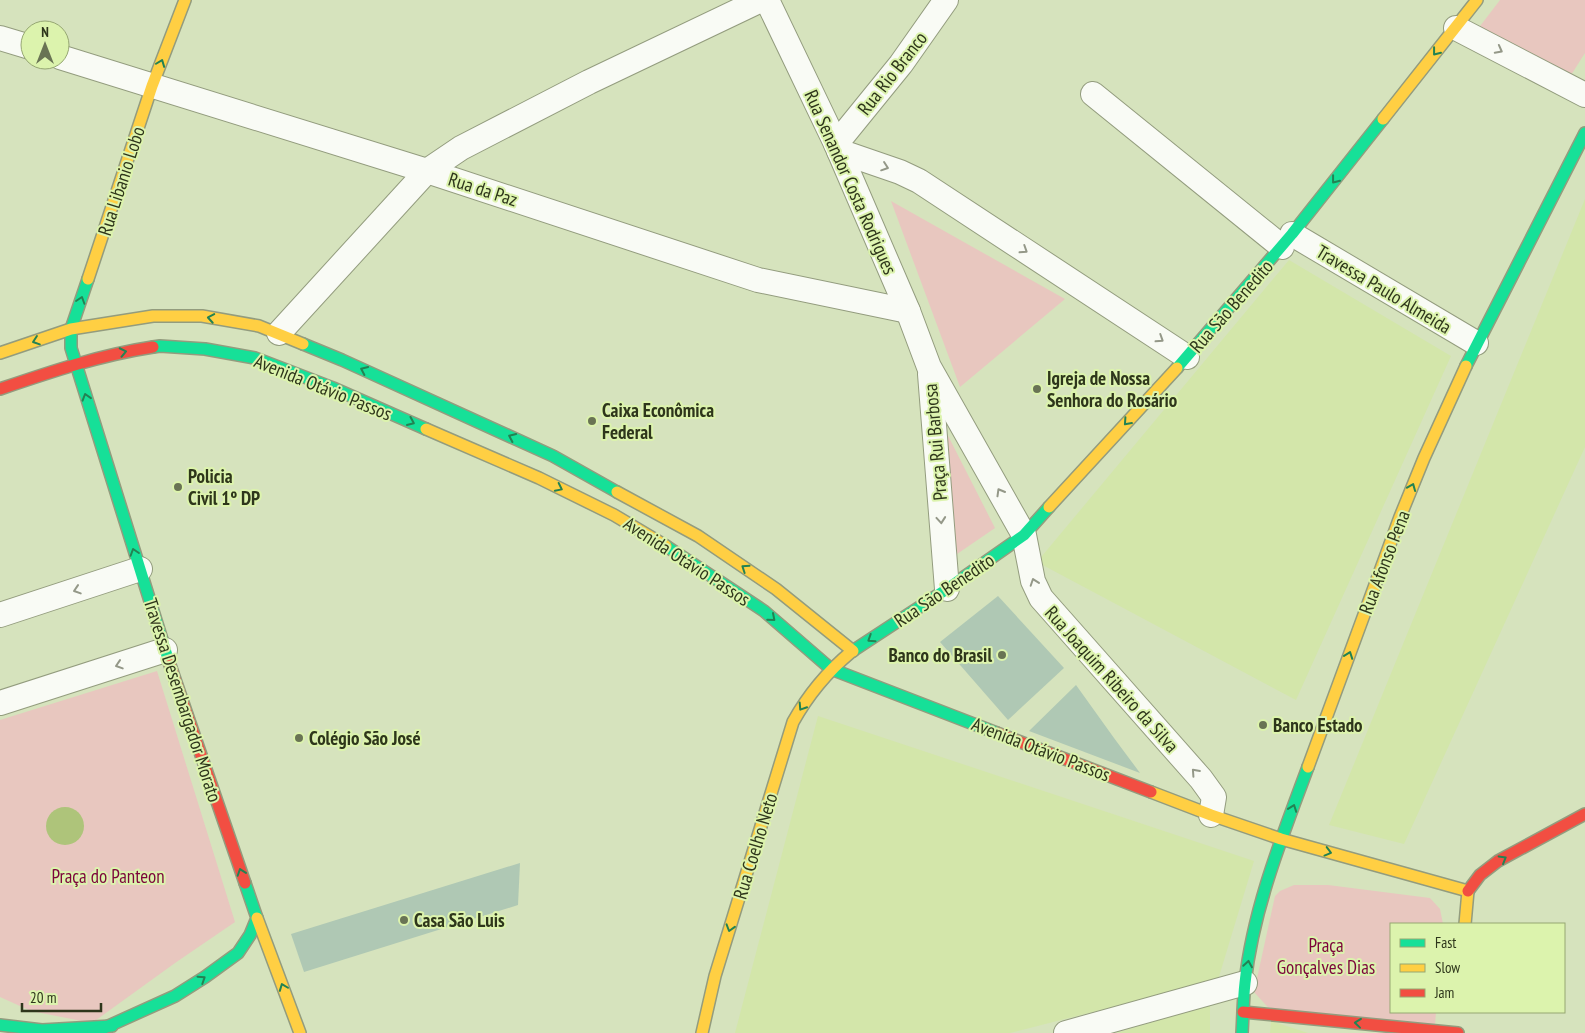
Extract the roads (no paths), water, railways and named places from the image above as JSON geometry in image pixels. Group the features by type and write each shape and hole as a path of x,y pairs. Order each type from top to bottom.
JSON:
{"main road":[{"name":"Rua Libanio Lobo","path":"75,364 71,348 71,329 152,86 185,0"},
{"name":"Rua São Benedito","path":"832,669 853,651 1024,535 1187,357 1287,241 1477,0"},
{"name":"Rua Afonso Pena","path":"1242,1033 1245,983 1261,903 1281,840 1400,517 1424,458 1476,343 1585,133"},
{"name":"Avenida Otávio Passos","path":"0,353 71,329 153,316 202,316 259,326 342,360 553,456 698,536 776,589 853,651"},
{"name":"Avenida Otávio Passos","path":"0,389 75,364 125,351 160,346 205,349 255,358 333,388 540,478 614,515 685,558 764,610 832,669 1281,840 1468,891"},
{"name":"Travessa Desembargador Morato","path":"75,364 165,650 257,918 300,1033"},
{"name":"Rua Coelho Neto","path":"702,1033 715,976 793,722 807,700 832,669"},
{"path":"1465,923 1468,891 1480,875 1498,861 1585,814"},
{"path":"93,1033 112,1026 174,996 218,968 238,953 250,935 257,918"},
{"path":"1243,1012 1456,1033 1456,1019"},
{"path":"0,1025 17,1030 39,1032 112,1026"}],"street":[{"path":"279,333 427,170 461,148 580,86 761,0"},
{"name":"Rua Senandor Costa Rodrigues","path":"767,0 837,148 908,311 929,367"},
{"name":"Rua Rio Branco","path":"837,148 901,64 946,0"},
{"path":"1456,28 1585,96"},
{"path":"0,38 20,45"},
{"name":"Rua da Paz","path":"70,60 427,170 758,280 908,311"},
{"name":"Travessa Paulo Almeida","path":"1093,94 1287,241 1476,343"},
{"path":"837,148 919,181 1187,357"},
{"name":"Praça Rui Barbosa","path":"929,367 1024,535"},
{"name":"Praça Rui Barbosa","path":"929,367 947,589"},
{"name":"Rua Joaquim Ribeiro da Silva","path":"1024,535 1033,581 1041,598 1201,779 1214,798 1211,814"},
{"path":"685,558 698,536"},
{"path":"0,615 140,569"},
{"path":"0,704 165,650"},
{"path":"1066,1033 1245,983"}],"place":[{"name":"Igreja de Nossa Senhora do Rosário","path":"1037,389"},
{"name":"Caixa Econômica Federal","path":"592,421"},
{"name":"Policia Civil 1º DP","path":"178,487"},
{"name":"Banco do Brasil","path":"1002,655"},
{"name":"Banco Estado","path":"1263,725"},
{"name":"Colégio São José","path":"299,738"},
{"name":"Casa São Luis","path":"404,920"}],"park label":[{"name":"Praça do Panteon","path":"108,876"},
{"name":"Praça Gonçalves Dias","path":"1326,956"}]}
